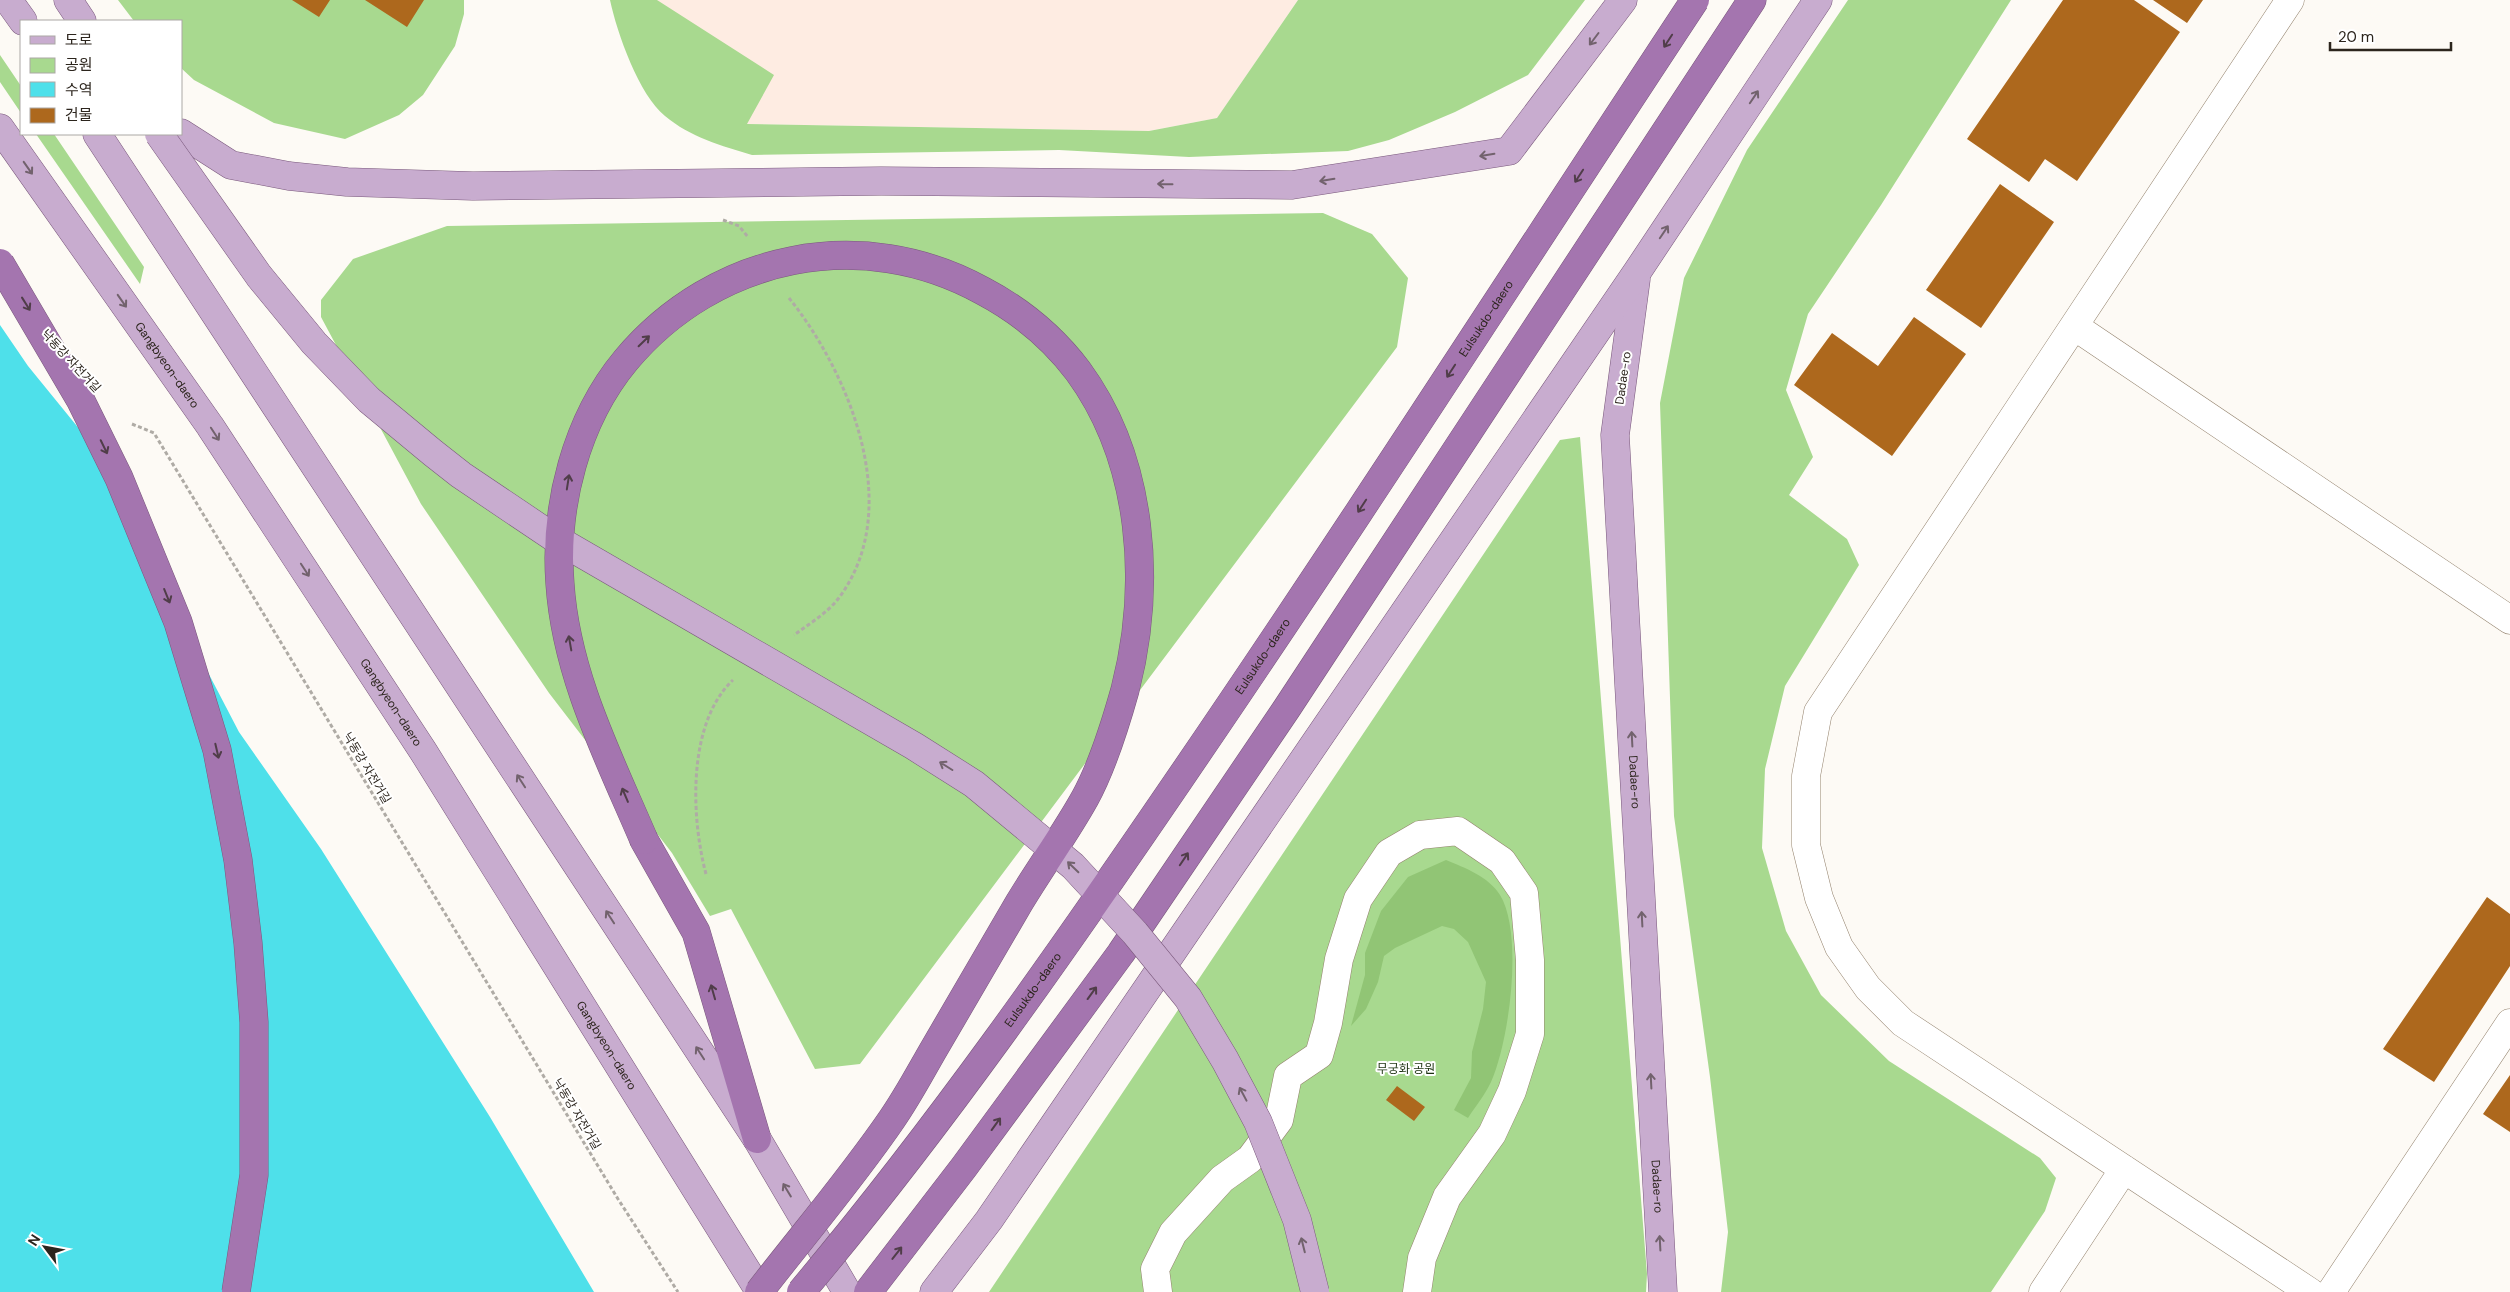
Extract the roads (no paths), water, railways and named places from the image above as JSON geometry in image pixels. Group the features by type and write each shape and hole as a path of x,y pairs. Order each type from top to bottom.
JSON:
{"highway":[{"name":"Eulsukdo-daero","path":"801,1292 910,1155 1080,925 1244,686 1695,0"},
{"path":"868,1292 964,1167 1121,953 1292,700 1752,0"},
{"path":"756,1139 696,932 644,840 588,710 571,652 560,584 561,527 570,473 597,401 616,372 638,346 664,321 692,301 758,269 786,260 848,254 914,262 968,282 1014,309 1054,343 1077,370 1095,398 1113,436 1126,472 1138,544 1139,586 1135,637 1124,691 1086,795 1042,864 894,1118 759,1292"},
{"path":"0,263 81,401 119,478 178,622 217,750 238,860 248,942 254,1022 254,1175 236,1292"}],"main road":[{"path":"8,0 22,20"},
{"path":"68,0 81,20"},
{"path":"182,134 231,165 289,176 347,182 473,186 881,181 1292,185 1509,151 1623,0"},
{"path":"934,1292 989,1220 1636,272 1818,0"},
{"name":"Gangbyeon-daero","path":"0,128 210,426 418,742 759,1292"},
{"path":"98,135 756,1139 847,1292"},
{"path":"160,135 259,276 314,343 369,400 433,453 461,475 553,537 855,711 966,779 1074,866 1135,933 1188,998 1225,1060 1258,1122 1297,1220 1315,1292"},
{"name":"Dadae-ro","path":"1636,272 1615,435 1663,1292"}],"street":[{"path":"2290,0 1818,712 1806,776 1806,845 1819,898 1839,946 1868,988 1903,1023 2310,1292"},
{"path":"2074,326 2510,620"},
{"path":"1158,1292 1155,1269 1173,1233 1222,1179 1250,1159 1278,1120 1288,1076 1320,1055 1328,1023 1339,959 1358,899 1389,852 1420,835 1458,831 1502,861 1524,893 1530,960 1530,1034 1512,1091 1492,1134 1447,1197 1422,1258 1417,1292"},
{"path":"2330,1292 2510,1023"},
{"path":"2043,1292 2124,1169"}],"water":[{"path":"0,325 28,366 85,436 239,732 321,849 490,1117 594,1292 0,1292"}],"park label":[{"name":"무궁화 공원","path":"1406,1069"}]}
